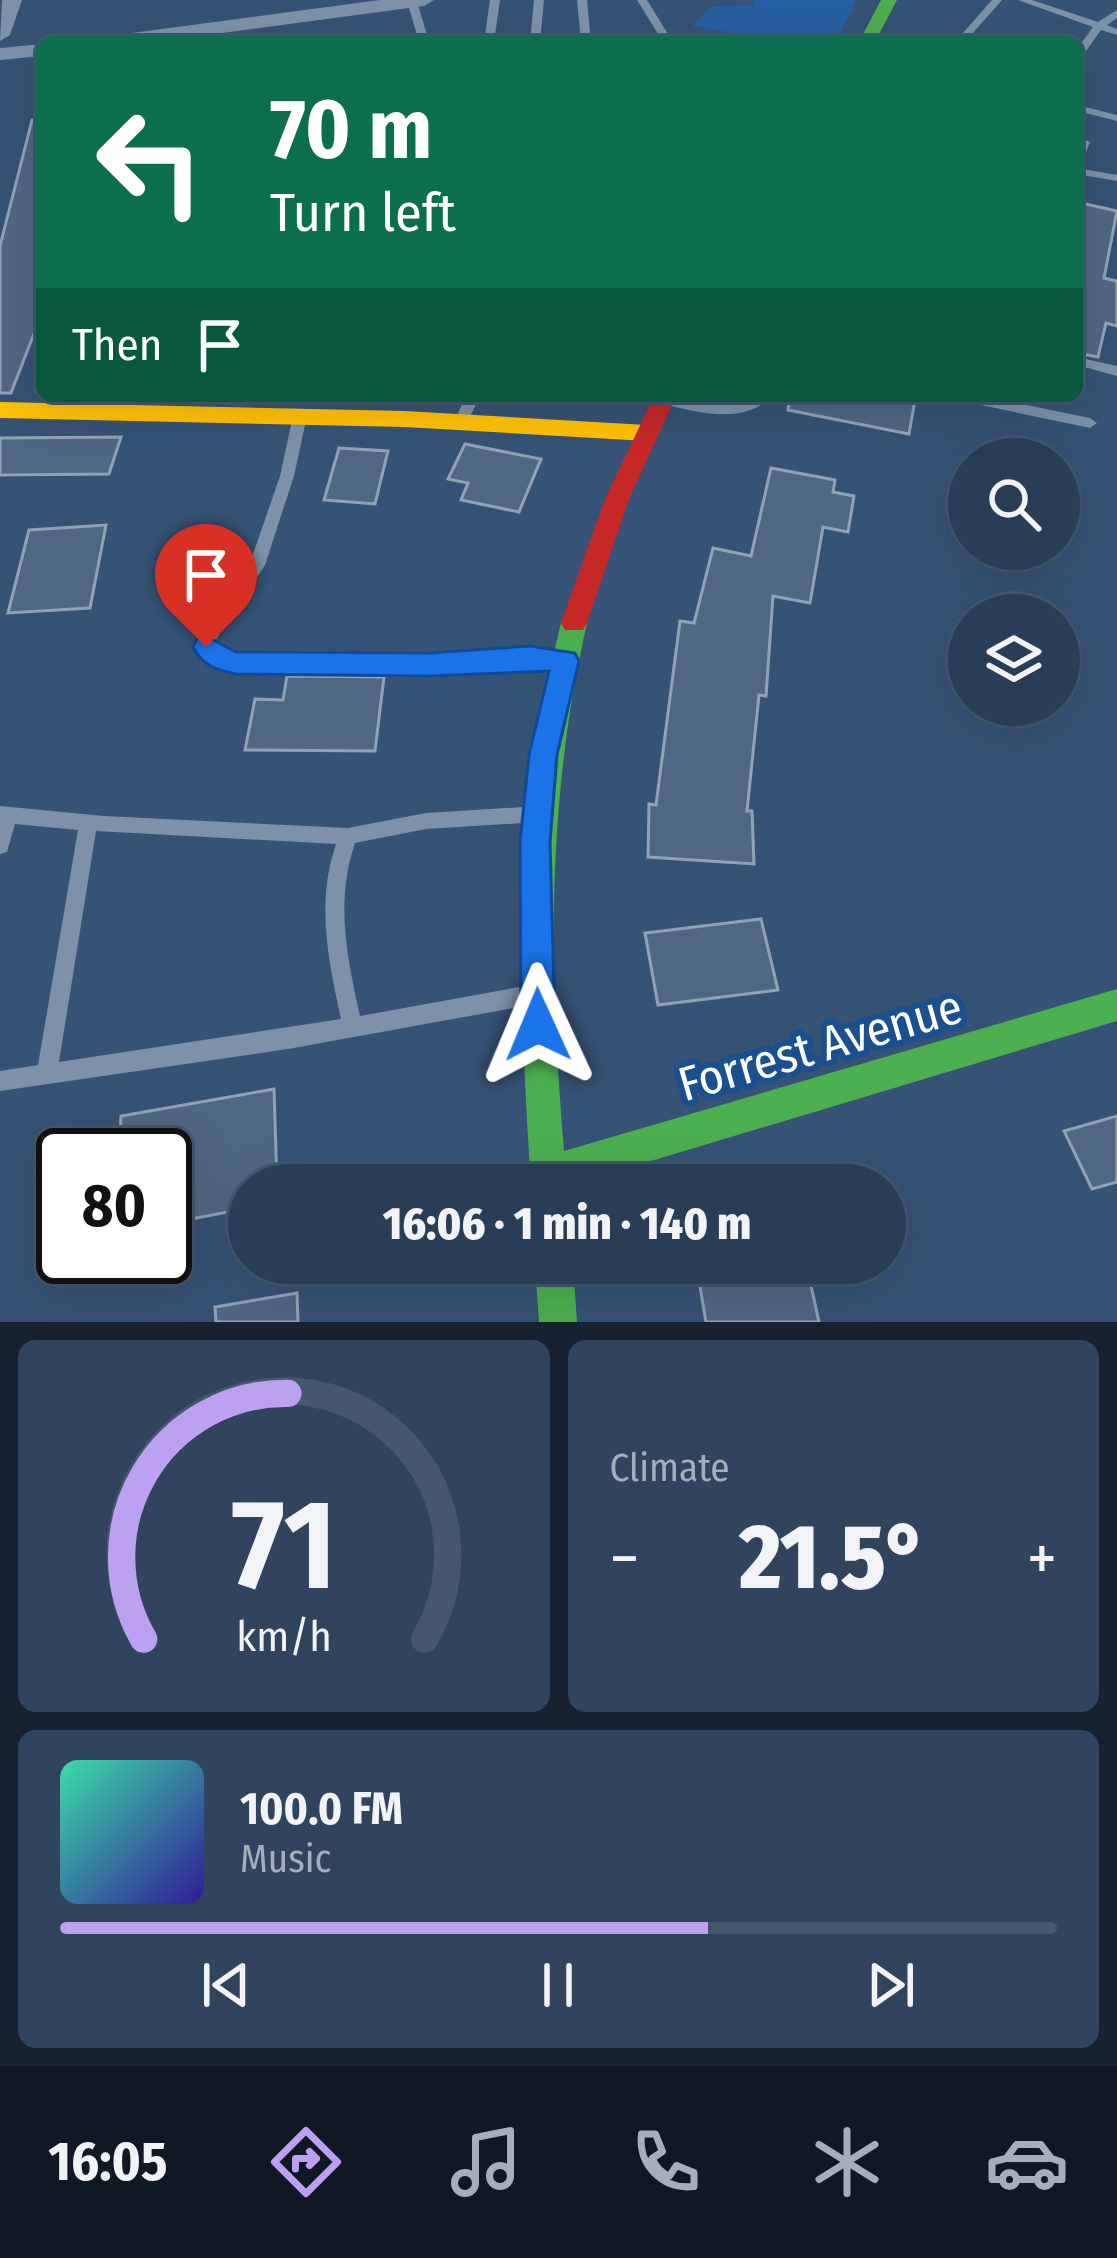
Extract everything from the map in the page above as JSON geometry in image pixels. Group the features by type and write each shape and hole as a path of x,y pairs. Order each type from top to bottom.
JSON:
{"main road":[{"path":"870,36 889,0"},
{"path":"548,1164 538,993 537,815 543,755 566,661 646,433 662,402"},
{"path":"0,410 300,416 467,409 646,433"},
{"name":"Forrest Avenue","path":"601,1164 1117,1005"},
{"path":"555,1284 558,1322"}],"street":[{"path":"0,35 12,0"},
{"path":"183,36 424,0"},
{"path":"0,54 36,51"}],"lane":[{"path":"490,36 495,0"},
{"path":"536,36 539,0"},
{"path":"582,0 585,36"},
{"path":"643,0 665,36"},
{"path":"965,36 997,0"},
{"path":"1023,0 1117,32"},
{"path":"412,2 422,36"},
{"path":"1083,48 1099,26 1117,13"},
{"path":"1083,110 1117,118"},
{"path":"1083,172 1117,178"},
{"path":"1083,362 1117,370"},
{"path":"684,402 730,411 759,402"},
{"path":"990,402 1090,423"},
{"path":"300,416 287,476 256,566 207,640 209,654 236,663 288,665 566,661"},
{"path":"0,846 4,814 348,836 425,820 537,815"},
{"path":"47,1075 88,822"},
{"path":"348,836 335,868 330,910 353,1028"},
{"path":"0,1081 353,1028 538,993"}],"shaded area":[{"path":"753,0 856,2 839,36 748,36 693,26 711,7 754,5"}],"building":[{"path":"32,120 36,120 36,328 11,393 0,393 0,246"},
{"path":"1083,203 1117,211 1104,278 1117,281 1117,326 1106,323 1098,357 1083,354"},
{"path":"789,402 915,402 909,434 788,410"},
{"path":"121,437 109,474 0,475 0,438"},
{"path":"465,444 541,459 519,512 461,500 468,483 448,479"},
{"path":"339,448 388,451 375,504 324,500"},
{"path":"771,468 835,480 833,492 854,496 848,532 823,527 810,603 773,596 766,696 759,695 747,811 752,811 754,864 648,857 649,804 656,805 680,621 694,623 713,548 751,556"},
{"path":"106,525 90,608 8,613 29,530"},
{"path":"287,676 384,677 375,751 245,750 255,699 283,700"},
{"path":"761,919 778,990 658,1005 645,933"},
{"path":"274,1089 276,1164 228,1164 228,1212 192,1219 192,1128 120,1128 121,1116"},
{"path":"1117,1116 1117,1182 1092,1189 1064,1131"},
{"path":"700,1284 811,1284 819,1322 706,1322"},
{"path":"297,1293 298,1322 216,1322 215,1307"}],"traffic: fast":[{"path":"870,36 889,0"},
{"path":"548,1164 536,971 539,834 557,695 574,623"},
{"path":"582,1164 1117,1005"},
{"path":"555,1284 558,1322"}],"traffic: slow":[{"path":"0,410 405,419 646,433"}],"traffic: jam":[{"path":"574,623 617,499 662,402"}],"route":[{"path":"206,647 218,659 236,663 566,661 543,755 535,842 538,1025"}]}
